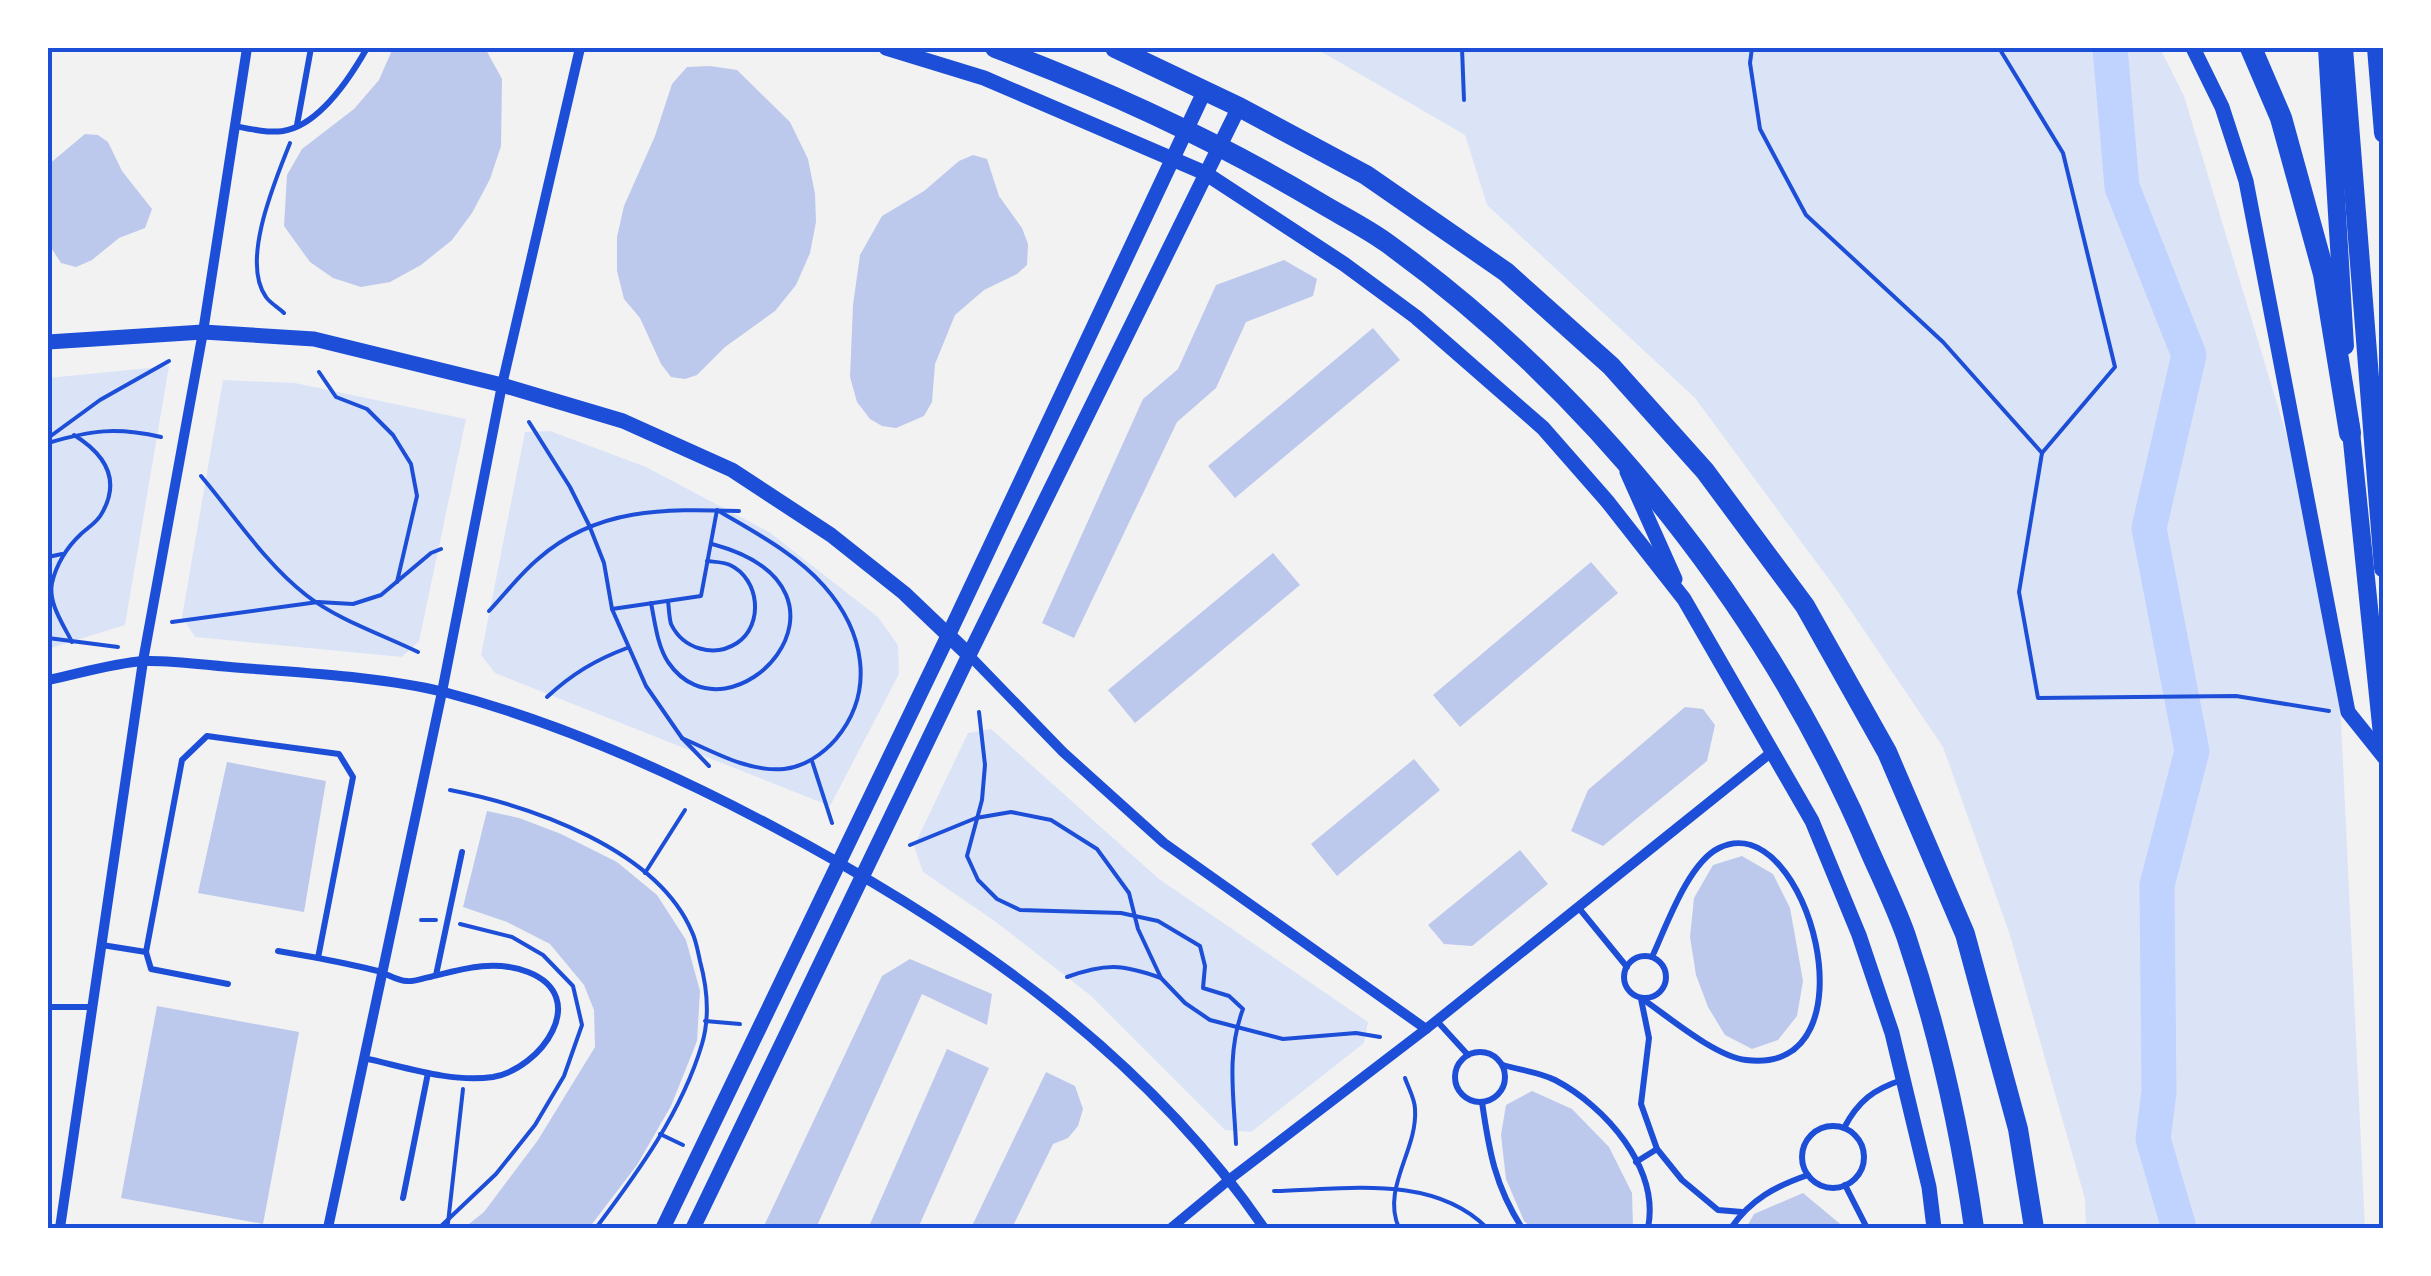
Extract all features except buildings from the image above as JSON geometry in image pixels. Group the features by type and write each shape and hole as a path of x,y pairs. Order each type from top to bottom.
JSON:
{"highway":[{"path":"2252,48 2282,118 2324,274 2350,433"}],"main road":[{"path":"995,48 1066,74 1219,145 1385,241 1528,362 1619,455 1728,595 1786,682 1841,782 1904,932 1936,1032 1967,1176 1974,1228"},
{"path":"1115,48 1366,174 1506,272 1611,366 1705,471 1806,606 1887,752 1965,934 2018,1129 2034,1228"},
{"path":"2327,48 2350,433 2384,755"},
{"path":"2343,48 2384,568"},
{"path":"2377,48 2384,133"}],"street":[{"path":"60,1228 142,661 203,332 247,48"},
{"path":"328,1228 442,692 502,386 580,48"},
{"path":"886,48 984,78 1174,158 1344,264 1484,374 1542,428 1684,600"},
{"path":"2192,48 2222,106 2246,181 2348,712 2384,755"},
{"path":"663,1228 1205,90"},
{"path":"693,1228 1239,107"},
{"path":"48,342 203,332 314,340 502,386 623,421 732,470 831,535 904,593 1063,752 1164,844 1426,1029"},
{"path":"1619,455 1684,600 1812,820 1859,935 1892,1033 1934,1228"},
{"path":"48,680 142,661 317,674 442,692 572,732 698,787 863,874 995,961 1128,1068 1230,1179 1264,1228"},
{"path":"1170,1228 1773,751"}],"lane":[{"path":"296,128 310,48"},
{"path":"234,126 279,132 296,128 326,105 368,48"},
{"path":"228,984 151,969 146,952 182,760 206,736 340,754 353,777 318,958"},
{"path":"1578,908 1626,967 1626,986 1721,1052 1745,1060 1784,1057 1804,1040 1820,1004 1820,972 1797,890 1782,866 1759,846 1741,841 1718,848 1700,862 1652,957"},
{"path":"436,975 462,852"},
{"path":"101,945 146,952"},
{"path":"278,950 383,972 408,982 467,967 497,965 526,971 546,981 559,1000 557,1025 541,1049 520,1067 495,1077 428,1073 364,1058"},
{"path":"1626,967 1638,958 1652,957 1663,966 1666,980 1659,993 1641,998"},
{"path":"1641,998 1649,1038 1641,1104 1657,1149 1682,1180 1718,1210 1742,1212"},
{"path":"48,1007 92,1007"},
{"path":"1436,1020 1468,1055"},
{"path":"1475,1052 1491,1054 1502,1065 1503,1088 1491,1100 1466,1098 1456,1084 1457,1068 1475,1052"},
{"path":"1502,1065 1550,1078 1585,1098 1621,1137 1644,1175 1648,1228"},
{"path":"402,1198 428,1073"},
{"path":"1844,1128 1868,1095 1903,1080"},
{"path":"1482,1102 1489,1153 1504,1200 1522,1228"},
{"path":"1824,1127 1844,1128 1860,1141 1864,1151 1860,1171 1845,1185 1824,1186 1808,1175 1802,1156 1809,1138 1824,1127"},
{"path":"1636,1162 1657,1149"},
{"path":"1732,1228 1742,1212 1774,1186 1808,1175"},
{"path":"1845,1185 1867,1228"}],"path":[{"path":"1462,48 1464,100"},
{"path":"1752,48 1750,63 1760,129 1806,215 1943,342 2042,454"},
{"path":"1999,48 2063,153 2115,367 2042,454 2019,592 2038,698 2236,696 2348,712"},
{"path":"284,313 265,297 257,272 259,241 274,183 296,128"},
{"path":"48,440 100,400 169,361"},
{"path":"319,372 336,397 367,410 393,435 411,464 417,496 397,582"},
{"path":"529,422 589,525 604,563 612,608 646,686 682,738 709,766"},
{"path":"48,440 124,428 161,437"},
{"path":"72,642 55,610 52,585 64,554 102,515 110,488 108,463 74,435"},
{"path":"202,476 281,571 318,602 418,652"},
{"path":"489,611 537,560 589,525 620,516 684,509 739,511"},
{"path":"612,608 701,596 717,510"},
{"path":"682,738 757,769 787,769 811,760 830,746 847,726 862,696 860,658 845,618 825,586 795,559 717,510"},
{"path":"650,603 658,640 668,662 684,679 702,688 732,687 755,679 774,660 789,635 791,612 784,589 769,570 750,558 711,544"},
{"path":"172,622 318,602 353,604 382,595 442,548"},
{"path":"48,557 64,554"},
{"path":"668,601 671,623 698,650 718,651 738,642 752,625 756,605 752,588 742,573 729,564 707,561"},
{"path":"48,638 118,647"},
{"path":"547,697 568,677 595,660 629,648"},
{"path":"979,712 985,765 982,800 967,856 978,880 997,899 1020,910 1121,913 1158,922 1200,946 1205,966 1203,988 1229,996 1242,1009 1230,1067 1236,1144"},
{"path":"811,760 832,823"},
{"path":"450,790 501,800 624,856 664,890 692,931 708,988 703,1042 642,1166 596,1228"},
{"path":"645,873 685,810"},
{"path":"910,845 976,818 1011,812 1050,820 1097,849 1129,893 1161,978 1185,1003 1210,1020 1283,1039 1356,1033 1380,1037"},
{"path":"1066,976 1100,965 1139,970 1161,978"},
{"path":"705,1022 740,1024"},
{"path":"448,1223 464,1077"},
{"path":"1399,1228 1393,1216 1396,1188 1415,1108 1404,1078"},
{"path":"660,1134 682,1144"},
{"path":"1274,1191 1396,1188 1422,1192 1479,1220 1487,1228"}],"shaded area":[{"path":"1315,48 2160,48 2184,96 2321,549 2340,699 2365,1228 2086,1228 2085,1199 2009,932 1943,747 1836,589 1695,398 1487,205 1465,135"},
{"path":"169,366 125,625 48,649 48,378"},
{"path":"223,380 295,383 466,419 419,641 402,657 195,637 182,617"},
{"path":"550,431 646,467 769,532 878,617 898,645 899,674 830,806 495,673 481,655 525,432"},
{"path":"991,729 1159,879 1368,1022 1364,1043 1251,1132 1225,1130 1090,995 996,922 923,872 914,846 968,733"}],"waterway":[{"path":"2110,48 2122,187 2189,355 2149,528 2192,751 2157,885 2159,1092 2153,1139 2179,1228"}]}
